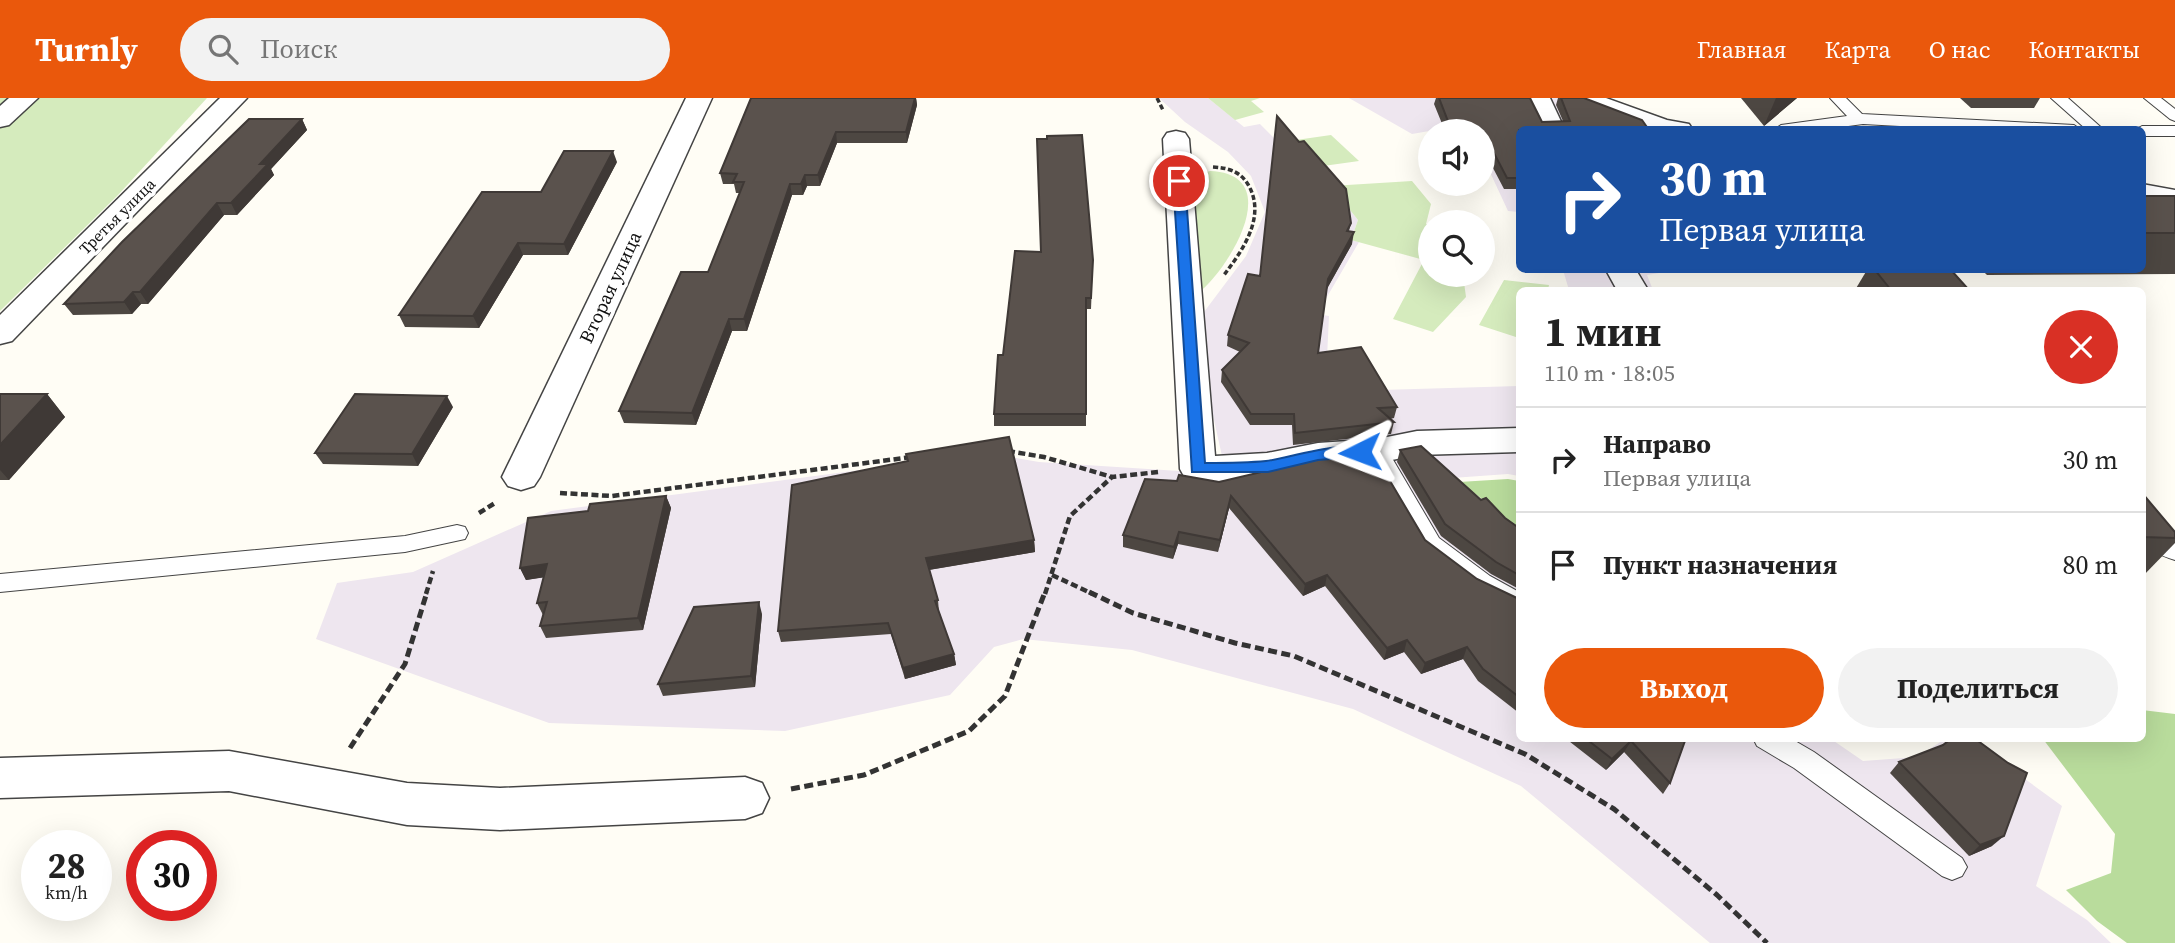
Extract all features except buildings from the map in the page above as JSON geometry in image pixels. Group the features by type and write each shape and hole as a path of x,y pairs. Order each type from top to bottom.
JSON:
{"street":[{"path":"0,119 25,98"},
{"name":"Третья улица","path":"0,334 234,98"},
{"name":"Вторая улица","path":"521,477 699,98"},
{"path":"1537,98 1550,126"},
{"path":"1582,98 1659,126"},
{"path":"1176,139 1198,469 1268,466 1318,455 1377,451 1417,443 1516,440"},
{"path":"2146,194 2175,199"},
{"path":"0,778 229,771 407,804 500,809 745,798"}],"lane":[{"path":"1839,98 1859,120"},
{"path":"2059,98 2092,126"},
{"path":"2152,98 2175,116"},
{"path":"1812,126 1859,120 1988,126"},
{"path":"2146,131 2175,131"},
{"path":"1377,451 1431,544 1482,582 1516,601"},
{"path":"2146,528 2156,541 2175,551"},
{"path":"0,583 404,544 457,533"},
{"path":"1773,742 1804,760 1952,867"}],"path":[{"path":"1179,181 1204,169 1232,169 1248,184 1255,204 1255,221 1239,254 1213,288 1188,313"},
{"path":"999,449 1044,457 1112,477 1198,469"},
{"path":"323,789 405,664 429,580 442,552 476,514 505,496 521,477 561,493 612,496 923,455"},
{"path":"745,798 864,775 969,731 1005,696 1052,575 1070,516 1112,477"},
{"path":"1052,575 1133,613 1235,643 1294,656 1525,754 1614,809 1717,895 1767,943"}],"shaded area":[{"path":"1159,98 1208,98 1244,127 1260,124 1279,143 1303,151 1358,220 1351,240 1359,242 1317,314 1329,316 1327,358 1380,390 1516,386 1516,475 1452,478 1516,533 1516,742 1835,742 1863,761 1917,757 1940,742 1974,742 2062,806 2036,886 2087,920 2111,943 1710,943 1521,786 1353,709 1132,650 1023,639 994,647 950,695 785,731 549,723 316,639 337,583 413,572 551,511 988,453 1039,462 1226,474 1210,402 1198,320 1246,256 1265,212 1251,176 1228,152 1185,122"},
{"path":"1349,98 1581,98 1632,113 1546,126 1516,126 1516,212 1508,211 1495,183 1495,119 1418,119 1418,133 1412,134"},
{"path":"1564,273 1659,273 1647,275 1652,287 1568,287"}],"green space":[{"path":"0,98 207,98 118,195 0,311"},
{"path":"1208,98 1260,98 1251,101 1264,112 1235,120"},
{"path":"1331,135 1359,161 1316,167 1289,141"},
{"path":"1210,171 1233,176 1245,188 1248,205 1244,225 1235,245 1210,282 1197,294 1187,183 1194,176"},
{"path":"1412,181 1418,188 1418,196 1424,196 1431,204 1430,210 1418,210 1418,258 1351,240 1358,220 1331,186"},
{"path":"1418,271 1418,287 1465,287 1466,297 1433,332 1393,319"},
{"path":"1504,280 1549,285 1516,287 1516,337 1479,325"},
{"path":"1516,480 1516,528 1496,509 1459,482"},
{"path":"2146,710 2175,714 2175,943 2127,943 2097,921 2066,890 2111,873 2115,834 2045,742 2146,742"}],"route":[{"path":"1179,181 1198,469 1268,466 1318,455 1360,452"}]}
